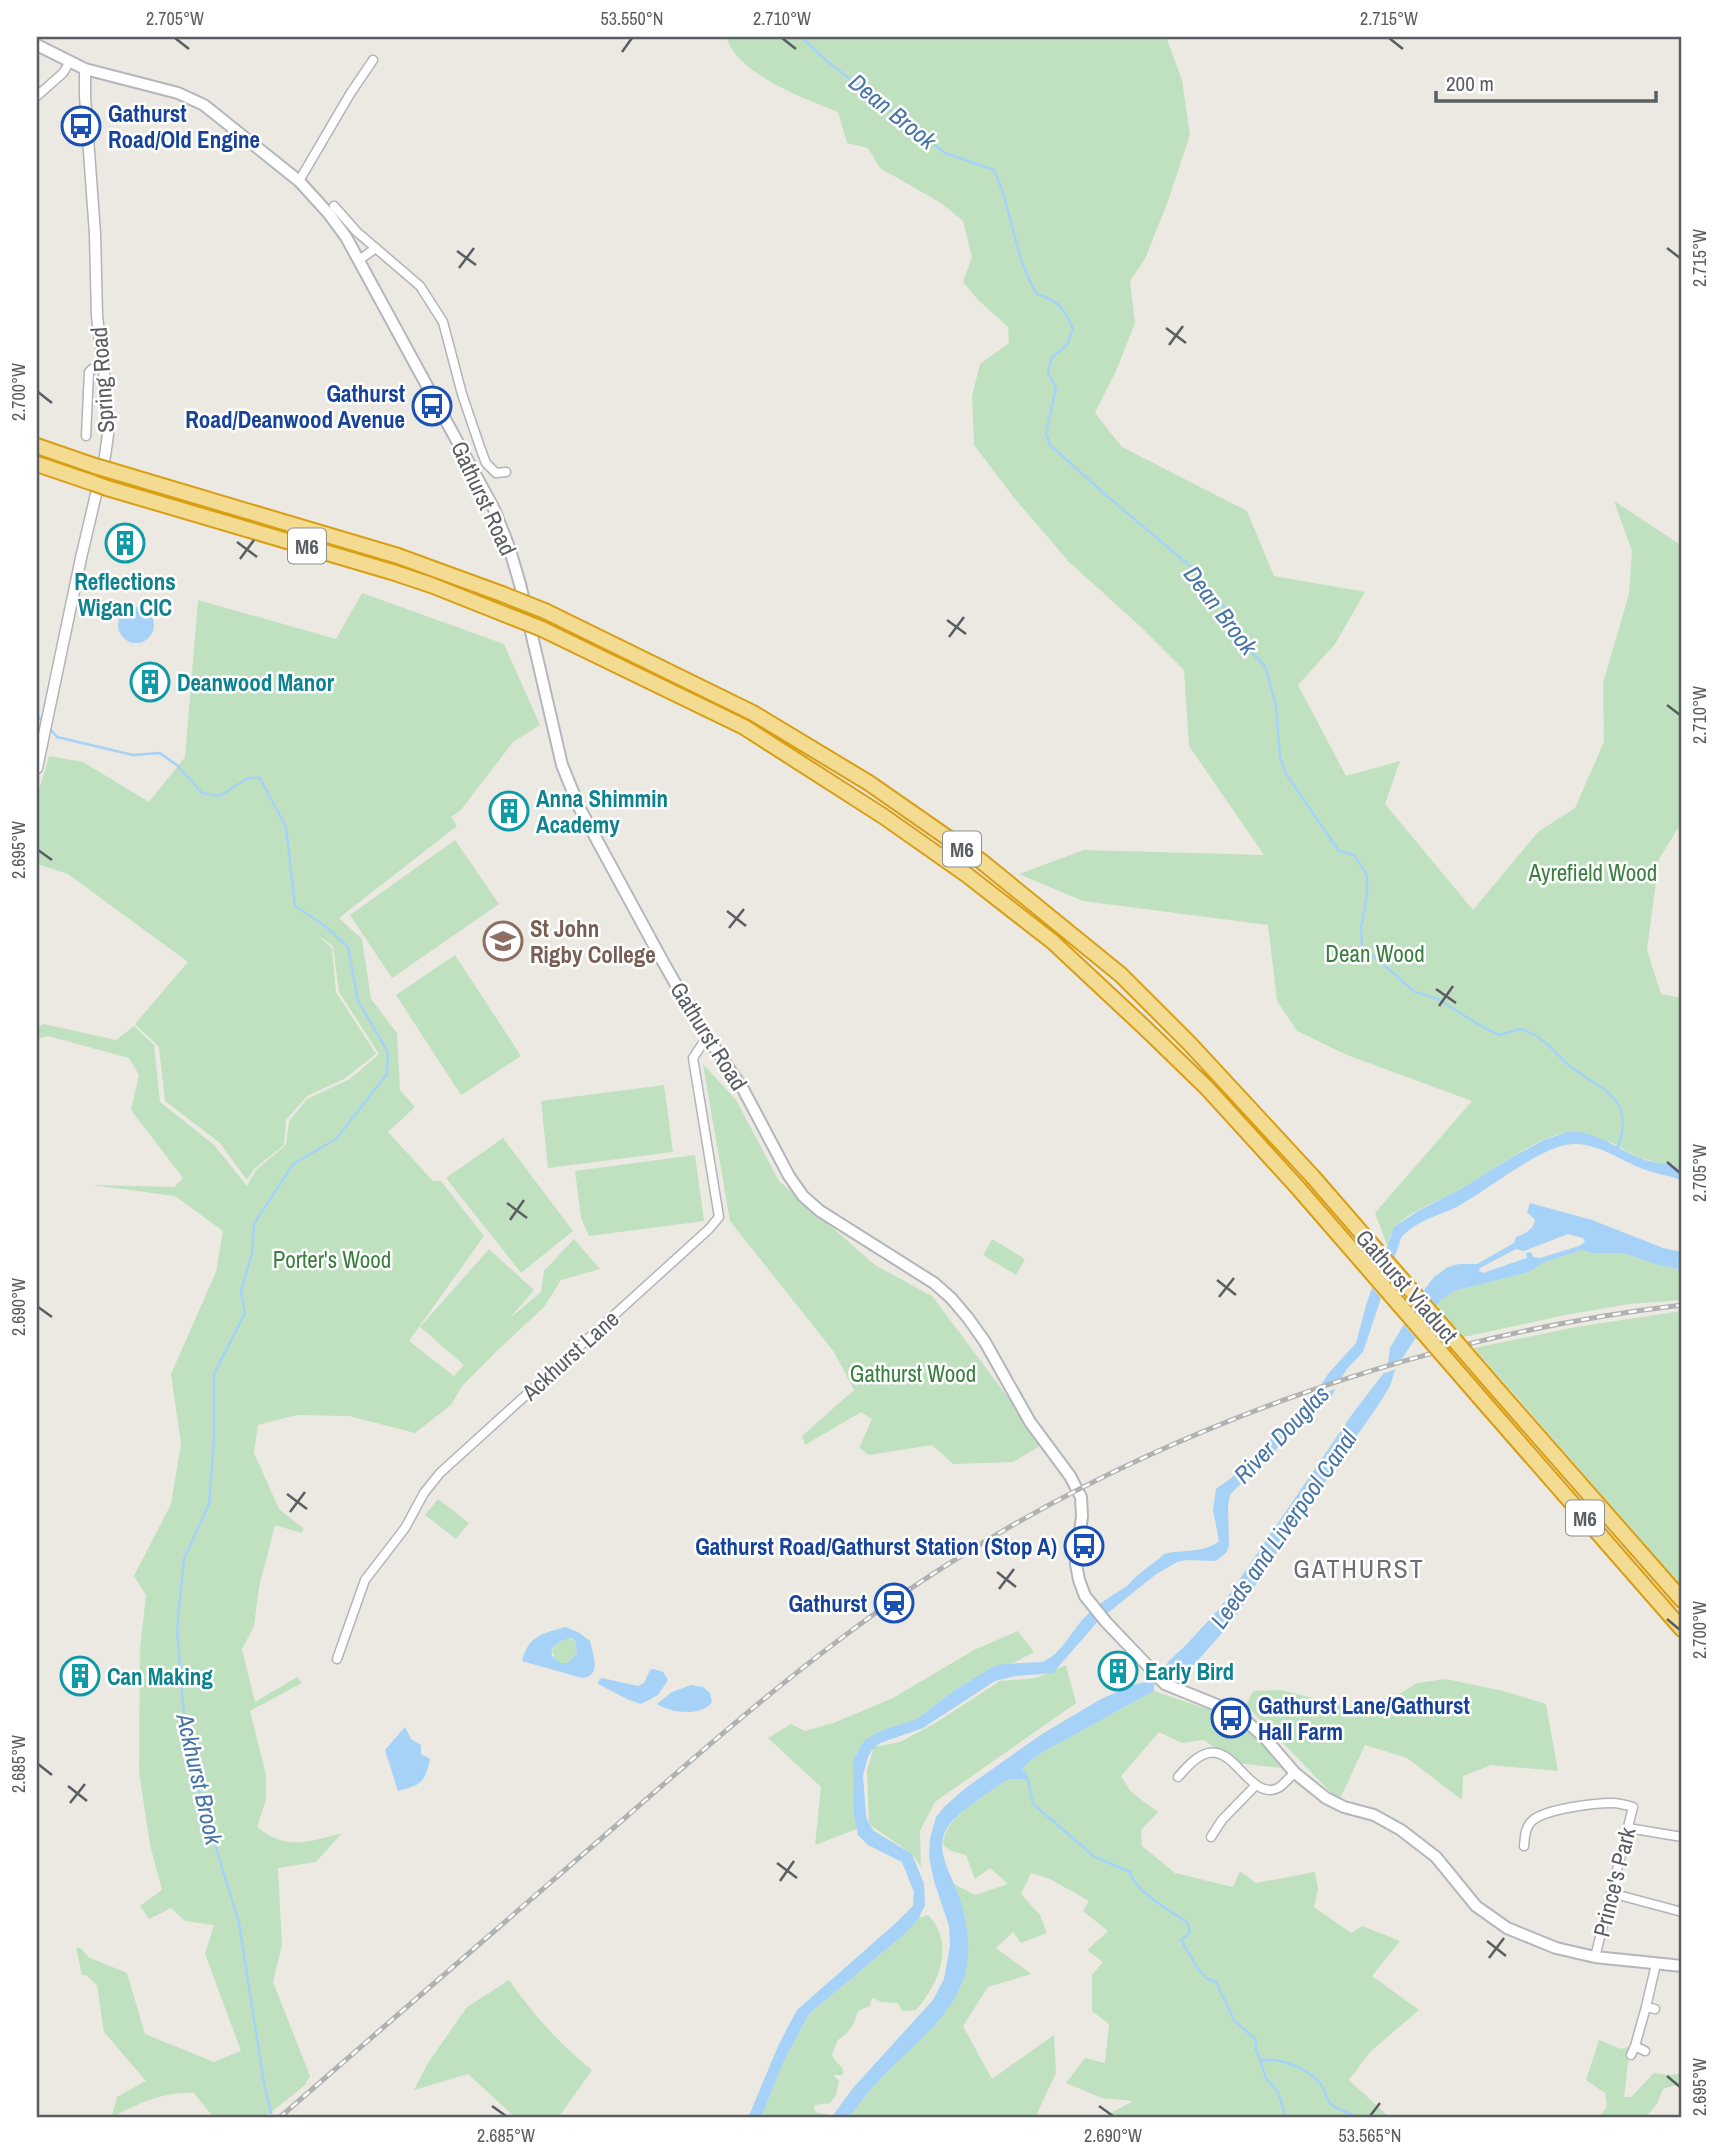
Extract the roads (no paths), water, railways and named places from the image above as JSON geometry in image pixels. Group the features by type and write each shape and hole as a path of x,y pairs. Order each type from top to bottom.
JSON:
{"highway":[{"name":"Gathurst Viaduct","path":"37,446 111,471 398,556 545,611 753,713 869,783 981,862 1121,975 1190,1044 1313,1177 1682,1600"},
{"name":"Gathurst Viaduct","path":"37,464 100,486 392,572 542,629 744,727 883,816 967,875 1053,942 1207,1088 1300,1189 1682,1629"}],"main road":[{"name":"Gathurst Road","path":"37,45 85,69 178,93 204,105 299,181 329,214 359,260 494,509 509,547 525,603 559,756 579,807 662,960 707,1037 743,1089 789,1176 810,1203 934,1283 960,1308 985,1342 1030,1422 1070,1476 1081,1497 1077,1572 1081,1588 1106,1622 1170,1688 1220,1706 1245,1720 1265,1738 1294,1773"},
{"path":"1294,1773 1326,1798 1344,1807 1374,1815 1401,1830 1436,1857 1476,1906 1507,1928 1556,1948 1595,1957 1682,1966"}],"street":[{"path":"299,181 373,60"},
{"path":"37,96 63,73 69,63"},
{"name":"Spring Road","path":"37,768 109,427 97,316 85,69"},
{"name":"Gathurst Road","path":"334,206 357,232 420,286 443,322 462,394 486,463 496,472 506,472"},
{"path":"359,260 376,248"},
{"path":"86,436 89,372 103,365"},
{"name":"Ackhurst Lane","path":"337,1659 365,1580 405,1528 424,1493 440,1472 709,1229 719,1217 693,1058 707,1037"},
{"path":"1178,1777 1199,1757 1209,1752 1224,1755 1256,1785 1267,1790 1278,1788 1294,1773"},
{"path":"1211,1837 1222,1820 1256,1785"},
{"name":"Prince's Park","path":"1524,1846 1528,1826 1538,1816 1546,1813 1594,1804 1614,1803 1633,1807 1595,1957"},
{"path":"1628,1828 1682,1837"},
{"path":"1611,1893 1682,1912"},
{"path":"1645,2051 1633,2051 1650,2008 1656,1964"}],"water":[{"path":"136,607 149,612 154,625 149,638 136,643 123,638 118,625 123,612"},
{"name":"River Douglas","path":"1567,1132 1588,1134 1645,1160 1682,1169 1682,1180 1646,1170 1593,1147 1575,1144 1562,1146 1530,1160 1465,1202 1412,1228 1401,1238 1363,1352 1346,1370 1331,1397 1319,1411 1230,1495 1229,1546 1226,1553 1216,1561 1177,1562 1155,1575 1099,1620 1053,1673 995,1681 923,1728 880,1743 872,1750 863,1775 866,1816 874,1831 912,1854 924,1884 925,1905 919,1918 907,1932 809,2014 783,2063 761,2118 748,2118 779,2044 797,2010 913,1906 914,1892 902,1862 868,1845 858,1835 854,1816 853,1761 864,1741 878,1732 917,1719 952,1692 992,1667 1042,1662 1061,1648 1092,1611 1127,1586 1164,1554 1200,1550 1219,1541 1213,1510 1216,1489 1234,1476 1313,1397 1328,1374 1356,1343 1367,1302 1394,1227 1514,1156 1544,1140"},
{"name":"Leeds and Liverpool Canal","path":"1530,1203 1592,1220 1663,1248 1682,1252 1682,1270 1623,1253 1592,1253 1582,1250 1542,1263 1529,1272 1454,1291 1441,1300 1401,1360 1381,1401 1250,1595 1196,1662 1181,1675 1154,1685 1154,1691 1043,1752 1022,1769 1029,1779 1009,1779 1002,1783 949,1825 942,1849 963,1909 968,1941 967,1963 962,1983 956,1997 938,2021 881,2078 848,2118 831,2118 853,2088 933,2000 944,1979 950,1946 949,1926 929,1857 930,1838 936,1817 967,1787 1042,1734 1101,1699 1149,1681 1161,1672 1220,1608 1353,1413 1383,1374 1390,1348 1434,1277 1448,1267 1477,1264 1514,1243 1516,1237 1527,1232 1534,1224 1535,1220 1527,1212","holes":["1568,1234 1583,1238 1585,1242 1579,1246 1540,1258 1533,1257 1531,1252 1526,1253 1527,1258 1483,1273 1479,1271 1516,1249 1524,1251"]},
{"path":"565,1627 590,1641 595,1664 592,1673 582,1678 522,1661 528,1646 538,1637","holes":["571,1638 575,1641 577,1652 568,1663 560,1663 552,1656 552,1649 558,1643"]},
{"path":"650,1670 663,1672 668,1680 658,1695 641,1704 598,1684 602,1678 638,1686 644,1683"},
{"path":"691,1685 703,1687 710,1693 712,1702 707,1707 686,1712 670,1710 657,1704 672,1692"},
{"path":"405,1727 411,1739 421,1745 421,1754 430,1759 421,1782 398,1791 385,1750"}],"waterway":[{"name":"Dean Brook","path":"801,37 828,62 945,153 994,170 1029,279 1037,294 1060,306 1073,329 1067,345 1051,358 1048,373 1056,388 1046,433 1050,445 1196,571 1232,617 1237,638 1265,666 1276,706 1280,757 1286,774 1339,851 1354,855 1367,875 1367,895 1361,928 1362,946 1415,992 1436,998 1499,1035 1521,1029 1545,1042 1570,1066 1604,1089 1619,1106 1622,1130 1618,1147"},
{"name":"Ackhurst Brook","path":"37,715 41,719"},
{"name":"Ackhurst Brook","path":"51,730 57,737 133,755 160,753 178,766 202,793 220,796 248,778 260,778 286,827 295,906 324,925 348,947 358,1001 388,1052 387,1074 336,1139 293,1164 254,1224 252,1253 241,1291 245,1313 214,1374 214,1439 209,1504 184,1559 177,1629 183,1705 201,1799 239,1923 271,2113"},
{"path":"1025,1777 1033,1804 1095,1857 1130,1872 1145,1893 1188,1923 1190,1933 1181,1940 1198,1969 1206,1978 1216,1982 1234,2020 1256,2040 1260,2060 1284,2062 1308,2072 1320,2083 1330,2103 1360,2118"},
{"path":"1260,2060 1266,2078 1278,2092 1286,2118"}],"railway":[{"path":"279,2118 763,1700 877,1612 1003,1531 1093,1482 1187,1438 1283,1400 1381,1368 1481,1341 1581,1320 1682,1305"}],"place":[{"name":"Gathurst Road/Old Engine","path":"81,126"},
{"name":"Gathurst Road/Deanwood Avenue","path":"432,406"},
{"name":"Reflections Wigan CIC","path":"125,543"},
{"name":"Deanwood Manor","path":"150,682"},
{"name":"Anna Shimmin Academy","path":"509,811"},
{"name":"St John Rigby College","path":"503,941"},
{"name":"Gathurst Road/Gathurst Station (Stop A)","path":"1084,1546"},
{"name":"Gathurst","path":"894,1603"},
{"name":"Early Bird","path":"1118,1671"},
{"name":"Can Making","path":"80,1676"},
{"name":"Gathurst Lane/Gathurst Hall Farm","path":"1231,1718"}],"district":[{"name":"GATHURST","path":"1359,1568"}],"park label":[{"name":"Ayrefield Wood","path":"1593,872"},
{"name":"Dean Wood","path":"1375,953"},
{"name":"Porter's Wood","path":"332,1259"},
{"name":"Gathurst Wood","path":"913,1373"}]}
